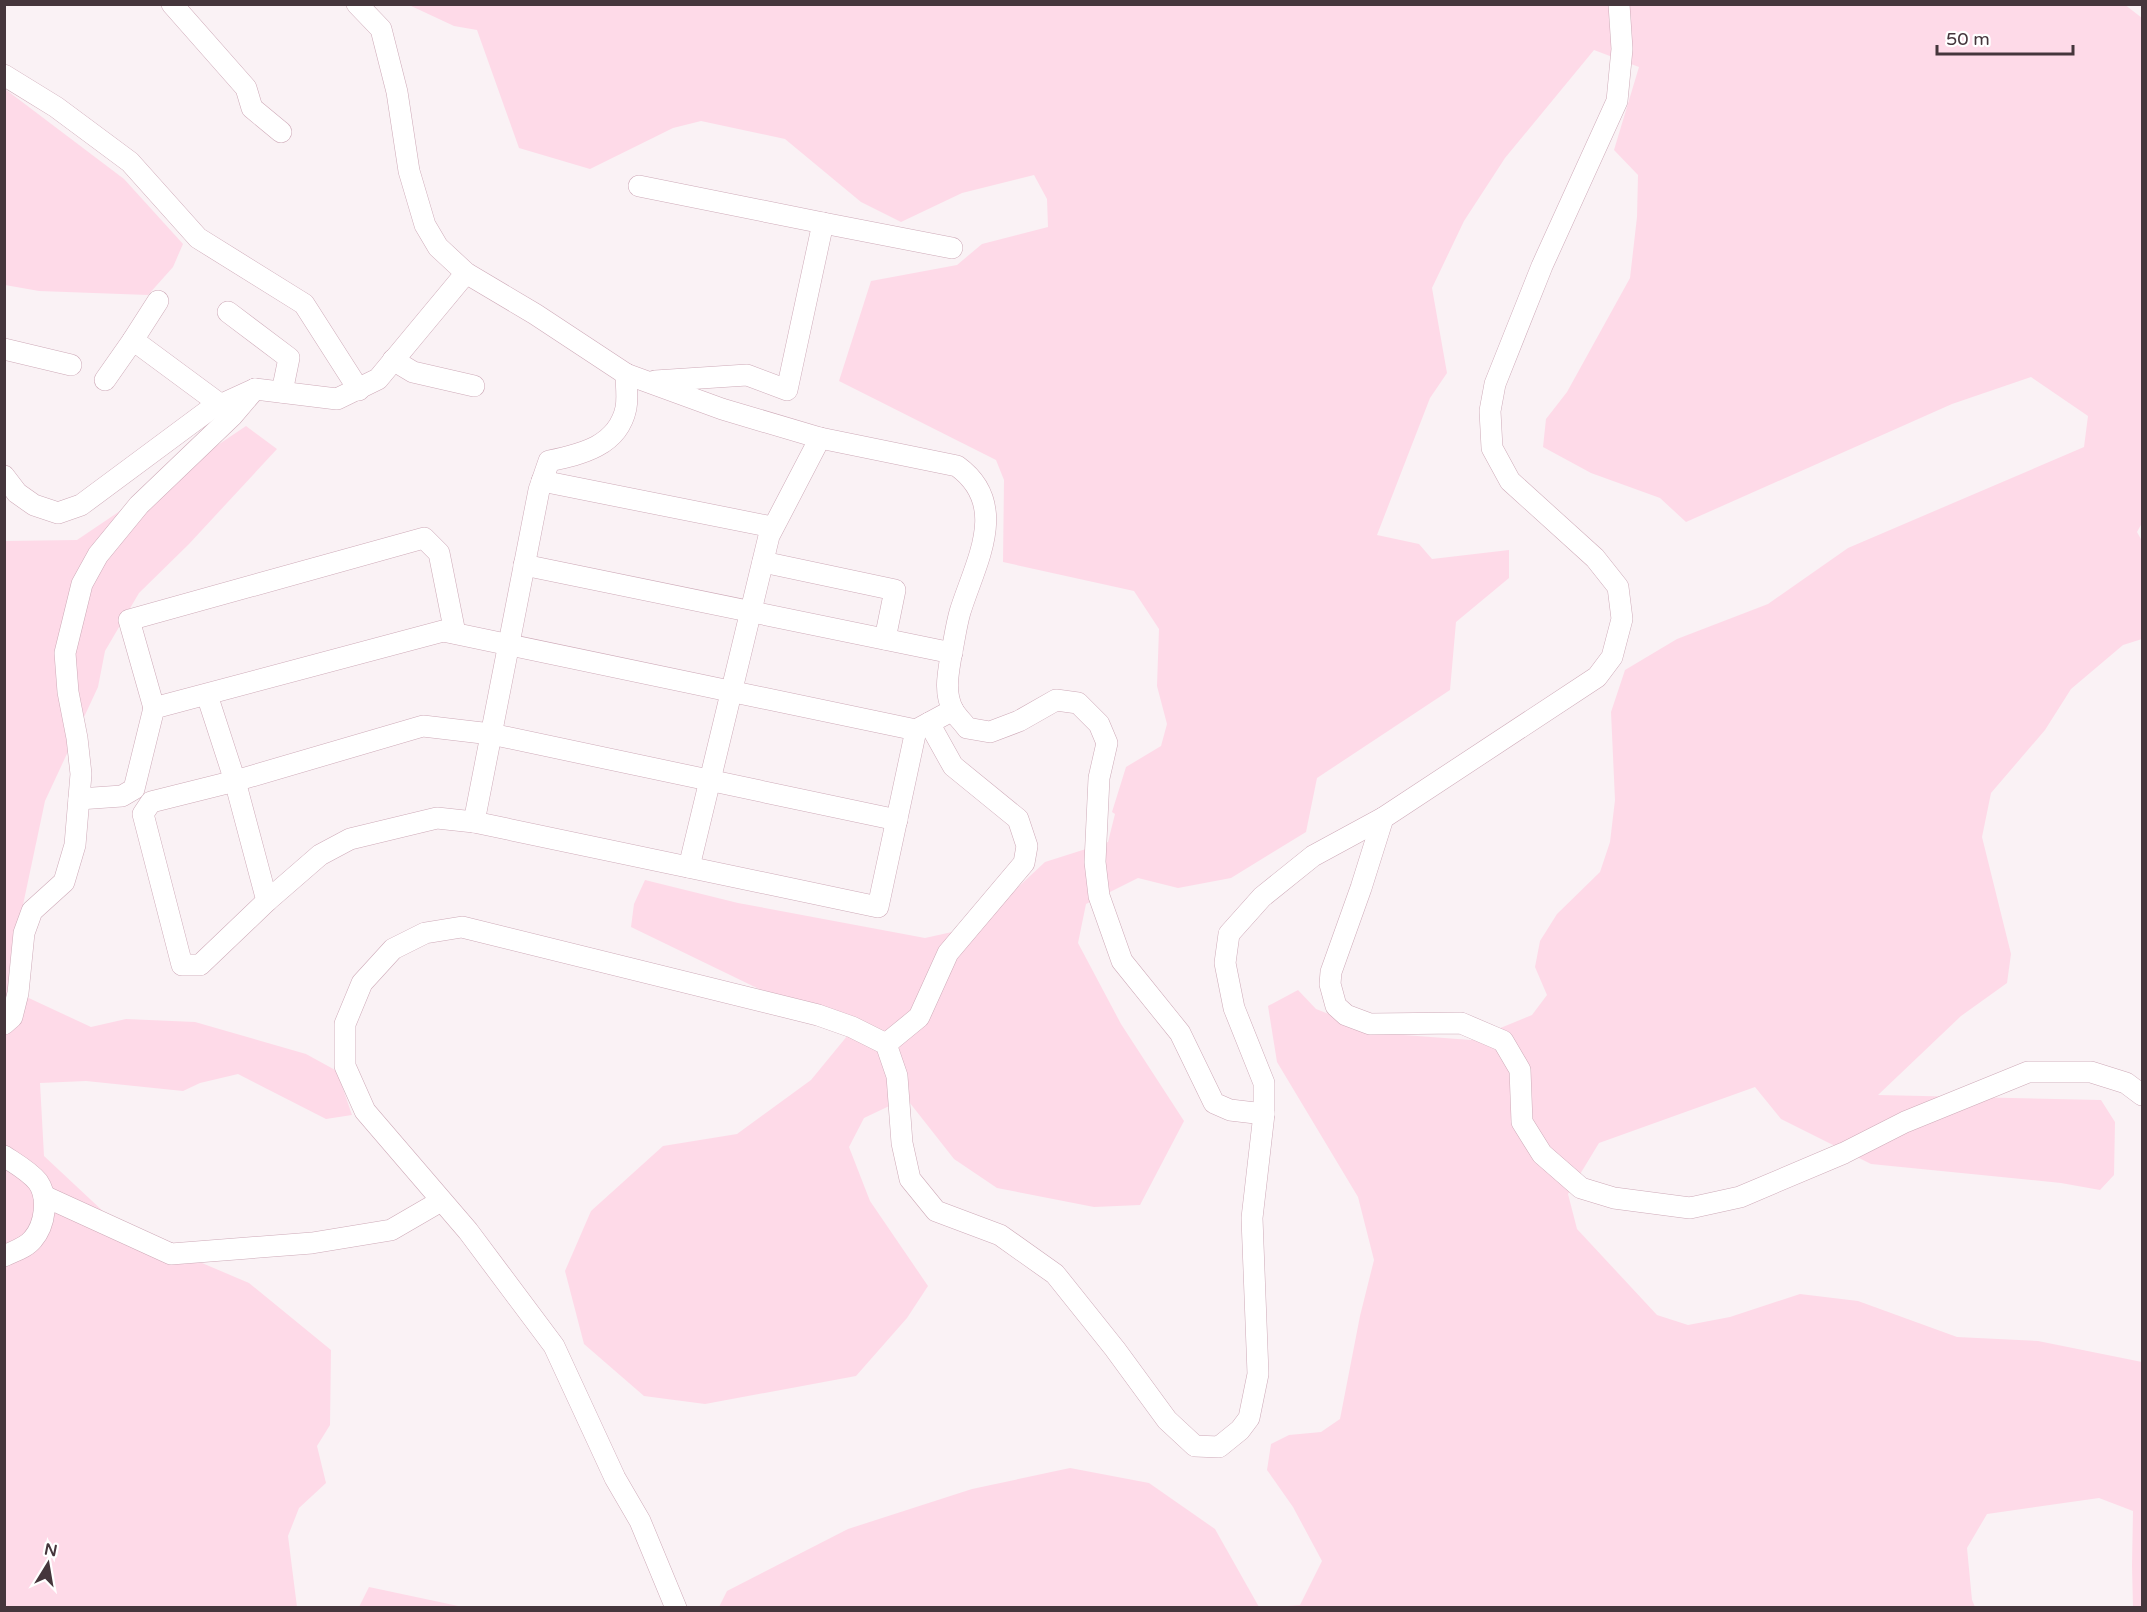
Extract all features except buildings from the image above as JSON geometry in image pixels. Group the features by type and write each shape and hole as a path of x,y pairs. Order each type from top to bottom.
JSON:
{"street":[{"path":"172,4 246,88 252,108 281,132"},
{"path":"357,4 381,29 397,92 409,171 425,225 438,247 466,273 636,378 722,410 820,438 957,466 970,476 982,495 985,524 981,556 960,613 946,682 953,710 967,728 990,732 1019,721 1056,700 1078,703 1099,724 1107,743 1099,778 1095,862 1099,896 1122,961 1180,1033 1214,1102 1230,1110 1264,1114"},
{"path":"676,1608 640,1521 615,1478 554,1346 468,1231 365,1111 345,1066 345,1024 362,983 393,949 425,933 462,927 818,1015 852,1027 886,1044 897,1076 902,1143 910,1179 936,1211 1000,1235 1055,1274 1115,1349 1167,1420 1195,1446 1219,1447 1240,1430 1249,1418 1258,1374 1252,1218 1264,1114 1264,1083 1234,1008 1226,963 1229,934 1262,897 1313,856 1383,818 1597,677 1612,657 1622,619 1618,587 1594,558 1509,481 1492,448 1490,411 1495,384 1542,266 1617,101 1622,49 1619,4"},
{"path":"4,75 56,107 130,162 198,238 304,304 359,390"},
{"path":"639,186 952,248"},
{"path":"636,378 747,375 787,390 822,223"},
{"path":"4,476 17,493 34,505 58,513 81,505 209,410 255,389 337,399 359,390 378,379 466,273"},
{"path":"105,380 158,301"},
{"path":"228,312 289,358 282,393"},
{"path":"133,340 221,405"},
{"path":"4,349 71,365"},
{"path":"393,360 413,372 474,386"},
{"path":"474,822 524,565 542,481 549,461 585,453 614,434 636,378"},
{"path":"4,1024 12,1017 18,993 24,933 32,911 64,882 75,845 81,774 68,692 65,653 82,584 98,555 139,505 232,416 255,389"},
{"path":"689,867 772,527 820,438"},
{"path":"542,481 772,527"},
{"path":"79,799 122,796 134,789 154,708 129,620 424,538 439,553 455,633"},
{"path":"763,562 895,590 885,639"},
{"path":"524,565 952,653"},
{"path":"154,708 443,631 732,692 922,727 953,710"},
{"path":"207,694 235,781 267,901"},
{"path":"897,820 491,734 423,726 235,781 151,802 142,814 182,965 200,965 267,901 320,855 350,839 437,818 474,822 878,907 897,820 922,727"},
{"path":"886,1044 919,1017 948,952 1024,863 1027,846 1018,819 953,766 922,727"},
{"path":"1383,818 1331,972 1330,984 1336,1006 1346,1015 1370,1024 1461,1023 1503,1041 1520,1070 1522,1122 1542,1154 1581,1188 1614,1198 1690,1208 1740,1197 1845,1153 1905,1122 2028,1072 2091,1072 2126,1083 2142,1095"},
{"path":"4,1156 26,1171 38,1183 44,1196 43,1220 34,1239 24,1247 4,1256"},
{"path":"44,1196 171,1254 312,1243 391,1230 441,1201"}],"shaded area":[{"path":"2124,4 2142,18 2142,523 2137,532 2142,541 2142,639 2123,645 2071,689 2045,730 1991,793 1982,837 2011,954 2007,983 1961,1016 1878,1095 2101,1100 2115,1122 2114,1175 2100,1190 2061,1183 1871,1164 1781,1119 1755,1087 1599,1143 1568,1194 1577,1229 1657,1315 1688,1325 1730,1317 1800,1294 1858,1301 1957,1337 2038,1341 2142,1362 2142,1607 2133,1607 2133,1511 2099,1498 1987,1514 1967,1548 1972,1600 1975,1607 1276,1607 1300,1605 1322,1561 1293,1507 1267,1470 1271,1444 1289,1435 1321,1432 1340,1419 1360,1316 1374,1260 1358,1197 1277,1062 1268,1006 1298,990 1316,1009 1377,1033 1471,1040 1532,1015 1547,995 1535,967 1540,941 1557,914 1600,872 1610,842 1615,800 1611,712 1625,670 1677,639 1768,604 1848,548 2084,447 2088,416 2031,377 1952,404 1686,522 1660,498 1591,473 1543,447 1546,419 1567,392 1630,278 1637,217 1638,175 1614,150 1639,67 1594,50 1505,158 1464,221 1432,288 1447,373 1430,398 1377,535 1419,544 1432,559 1509,550 1509,578 1456,622 1450,690 1317,778 1306,832 1231,878 1178,888 1138,878 1086,904 1078,943 1121,1024 1184,1121 1140,1205 1094,1207 997,1188 954,1159 906,1098 864,1118 849,1147 870,1201 928,1286 907,1318 856,1376 705,1404 644,1396 584,1344 565,1271 591,1211 663,1146 737,1134 811,1080 857,1024 759,989 631,927 634,904 645,880 738,903 925,938 961,930 985,918 1045,862 1108,842 1115,814 1112,812 1126,767 1161,746 1167,724 1157,686 1159,629 1134,591 1003,562 1004,480 996,460 839,381 871,281 957,265 982,244 1048,227 1047,199 1034,175 962,193 901,222 861,202 785,139 701,121 673,128 590,169 519,148 477,30 454,26 409,5"},
{"path":"5,89 124,179 183,244 173,267 148,295 39,291 5,285"},
{"path":"246,426 277,449 189,544 139,593 105,651 98,687 45,801 9,971 18,993 91,1027 126,1019 195,1022 306,1054 337,1071 352,1115 326,1119 238,1074 200,1083 183,1091 86,1081 40,1083 44,1156 122,1229 249,1283 331,1350 330,1425 317,1446 326,1483 299,1508 288,1536 297,1607 5,1607 4,541 77,540"},
{"path":"1070,1468 1149,1483 1215,1529 1259,1607 719,1607 727,1591 848,1529 972,1489"},
{"path":"369,1587 463,1607 359,1607"}]}
